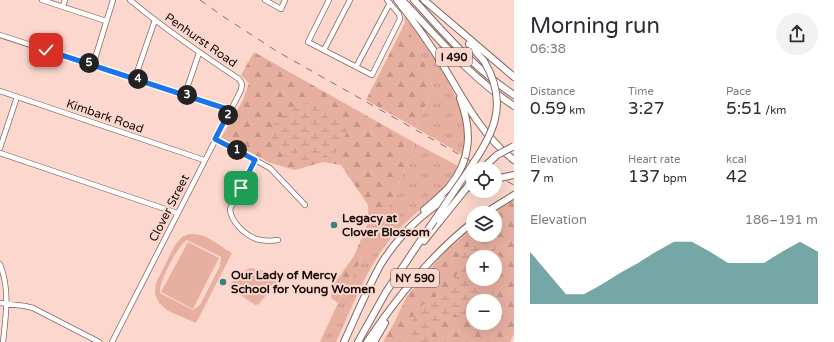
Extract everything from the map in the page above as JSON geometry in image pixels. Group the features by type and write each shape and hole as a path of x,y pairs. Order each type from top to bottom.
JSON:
{"highway":[{"path":"397,0 424,36 484,130 497,146 514,160"},
{"name":"I 490","path":"402,0 462,65 486,86 514,106"},
{"name":"I 490","path":"414,0 470,60 494,81 514,95"},
{"path":"358,342 378,305 395,278 481,152 492,130 496,114 496,95 492,79 484,61 470,45 424,0"},
{"path":"437,12 514,77"},
{"path":"399,239 415,219 452,184 460,172 466,156 468,137 466,118 460,99 449,75"},
{"path":"490,162 499,154 514,146"},
{"path":"502,178 514,175"},
{"path":"395,278 466,188"},
{"name":"NY 590","path":"344,342 375,275 399,239 412,225 432,209 466,190"},
{"path":"496,206 514,195"},
{"name":"NY 590","path":"367,342 388,312 416,277 442,249 466,228"},
{"path":"374,342 416,277"}],"street":[{"path":"42,0 106,21"},
{"path":"63,6 65,0"},
{"path":"92,64 113,0"},
{"name":"Penhurst Road","path":"130,0 199,53 242,82"},
{"path":"265,0 281,9 285,0"},
{"path":"329,0 308,42 324,50 356,67 372,75 399,21 399,14 388,1 356,67"},
{"path":"324,50 350,0"},
{"path":"135,78 155,20"},
{"path":"0,35 185,94 230,110"},
{"path":"185,94 199,53"},
{"name":"Clover Street","path":"112,342 241,90 242,82"},
{"name":"Kimbark Road","path":"0,91 204,160"},
{"path":"0,148 16,97"},
{"path":"215,139 270,168 305,205"},
{"path":"0,154 177,213"},
{"path":"255,160 230,209 230,214 235,223 244,232 256,239 267,241 278,240"},
{"path":"0,264 6,284 7,304 3,342"},
{"path":"0,303 25,306 39,310 100,342"}],"green space":[{"path":"404,16 441,68 456,98 462,113 465,127 463,155 416,128 433,88 423,59 405,23"},
{"path":"405,23 423,59 433,88 416,128 366,100"},
{"path":"254,52 415,143 394,196 338,303 331,298 332,287 354,256 369,220 368,205 341,165 323,162 295,170 271,163 221,138 243,100 249,83 241,75"},
{"path":"313,102 328,109 328,116 344,123 347,132 337,152 301,163 282,155 272,142 274,124 297,105"},
{"path":"415,143 458,166 445,186 402,226 384,247 361,286 336,342 320,342 338,303 394,196"},
{"path":"514,199 514,334 510,342 383,342 407,296 443,254 466,234 466,242 502,242 502,207"},
{"path":"189,234 202,235 232,253 196,323 168,311 159,303 155,294 156,283 175,245 182,237","holes":["187,240 221,257 220,266 200,305 193,310 160,293 162,281 169,265 183,243"]},
{"path":"188,242 219,258 193,309 161,292"},
{"path":"473,242 496,242 495,250 466,250 466,286 496,286 493,294 466,294 466,321 452,313 437,326 429,342 419,342 407,337 416,309 449,288 460,268 459,257"},
{"path":"251,268 269,272 279,278 259,304 255,305 229,287 238,275"}],"railway":[{"path":"200,0 278,52 473,162"},
{"path":"502,179 514,185"}],"place":[{"name":"Legacy at Clover Blossom","path":"334,225"},
{"name":"Our Lady of Mercy School for Young Women","path":"223,282"}],"route":[{"path":"46,50 185,94 230,110 215,139 231,146 255,160 241,188"}]}
